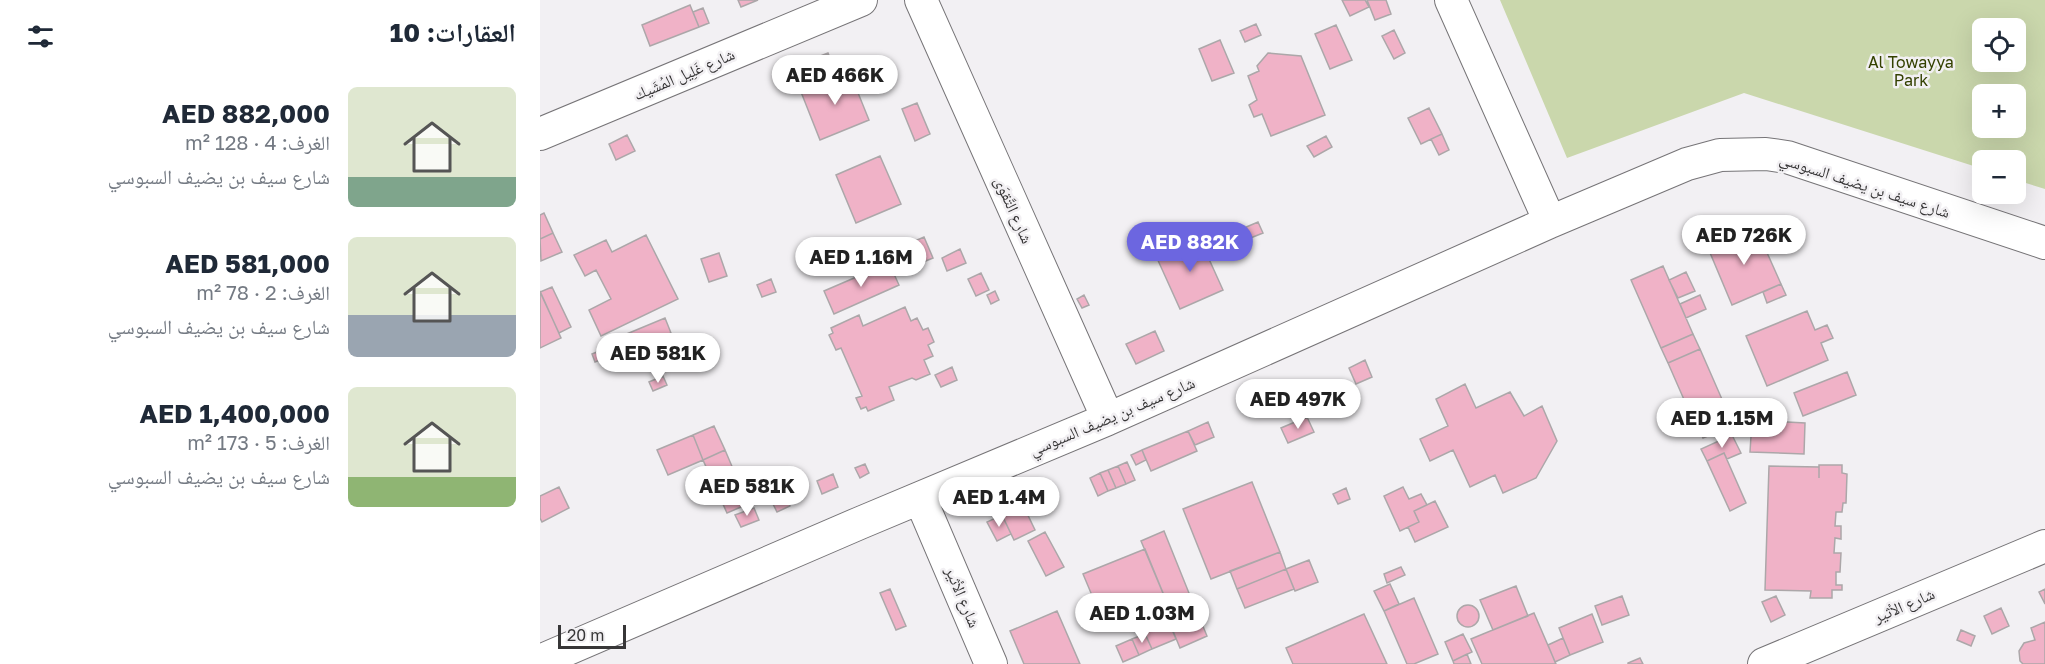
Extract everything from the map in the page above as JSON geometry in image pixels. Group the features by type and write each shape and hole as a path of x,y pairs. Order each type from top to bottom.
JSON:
{"street":[{"name":"شارع غَلِيل المُشَيك","path":"540,134 861,0"},
{"name":"شارع التَّقوَى","path":"921,0 1108,419"},
{"path":"1451,0 1550,222"},
{"name":"شارع سيف بن يضيف السبوسي","path":"540,661 1108,419 1550,222 1687,164 1719,155 1766,154 1787,157 2045,243"},
{"name":"شارع الأثير","path":"920,498 991,664"},
{"name":"شارع الأثير","path":"1764,664 2045,546"}],"green space":[{"name":"Al Towayya Park","path":"1500,0 2045,0 2045,189 2026,183 2026,150 1972,150 1972,166 1744,93 1567,158"}],"building":[{"path":"738,0 758,0 741,7"},
{"path":"1342,0 1365,0 1369,7 1350,16"},
{"path":"1367,0 1386,0 1391,14 1375,20"},
{"path":"690,5 699,27 650,46 642,25"},
{"path":"703,8 709,23 699,27 693,12"},
{"path":"1256,24 1261,35 1245,42 1240,31"},
{"path":"1336,25 1352,60 1330,69 1315,34"},
{"path":"1394,30 1405,53 1394,59 1382,36"},
{"path":"1220,40 1234,73 1212,81 1199,49"},
{"path":"828,53 838,78 811,89 800,64"},
{"path":"1268,53 1301,56 1325,115 1271,136 1262,114 1254,117 1249,105 1257,100 1248,76 1259,71 1257,66"},
{"path":"800,64 805,75 794,79 790,68"},
{"path":"850,73 869,120 820,140 801,92"},
{"path":"917,103 930,134 915,141 902,109"},
{"path":"1429,108 1442,134 1421,144 1408,118"},
{"path":"1442,134 1449,150 1439,155 1431,139"},
{"path":"627,135 635,151 616,160 609,144"},
{"path":"1326,136 1332,147 1314,157 1307,146"},
{"path":"880,156 901,204 856,223 836,175"},
{"path":"544,213 553,233 540,239 540,215"},
{"path":"1258,222 1263,233 1248,239 1244,228"},
{"path":"1756,228 1781,284 1732,305 1708,248"},
{"path":"553,233 562,252 541,261 540,239"},
{"path":"646,235 678,299 601,336 589,310 611,299 596,270 585,276 574,255 606,240 612,252"},
{"path":"924,237 933,258 894,274 885,254"},
{"path":"1199,237 1223,290 1180,309 1156,256"},
{"path":"960,249 966,263 947,271 942,258"},
{"path":"719,253 727,276 709,282 701,259"},
{"path":"889,263 899,285 834,314 824,291"},
{"path":"1663,266 1693,334 1661,348 1631,280"},
{"path":"1686,272 1695,291 1678,298 1669,280"},
{"path":"981,273 989,290 976,296 968,279"},
{"path":"771,279 776,292 762,297 757,285"},
{"path":"1781,284 1786,295 1767,303 1763,292"},
{"path":"552,287 571,327 559,333 540,292"},
{"path":"540,291 561,338 540,348"},
{"path":"995,291 999,300 991,304 987,295"},
{"path":"1084,295 1089,305 1082,308 1077,299"},
{"path":"1700,295 1706,309 1686,318 1680,304"},
{"path":"905,307 911,321 917,318 923,330 928,328 934,342 928,345 933,356 924,360 930,374 889,387 894,400 868,411 866,407 861,409 856,398 862,396 841,348 836,350 829,335 833,333 831,328 859,315 863,326"},
{"path":"1807,311 1815,330 1827,325 1833,338 1821,343 1828,360 1767,386 1746,336"},
{"path":"665,318 671,333 623,353 617,338"},
{"path":"1155,331 1164,351 1136,364 1126,344"},
{"path":"1693,334 1700,349 1668,363 1661,348"},
{"path":"619,343 622,351 595,362 592,354"},
{"path":"1700,349 1728,413 1696,427 1668,363"},
{"path":"642,357 646,364 632,371 628,364"},
{"path":"1365,360 1372,377 1356,384 1349,368"},
{"path":"952,367 957,380 941,387 935,375"},
{"path":"1847,372 1856,395 1803,416 1794,393"},
{"path":"663,376 667,385 653,391 649,382"},
{"path":"1465,384 1476,408 1510,392 1524,416 1542,406 1557,441 1536,478 1503,493 1495,475 1470,487 1453,450 1430,461 1420,439 1448,426 1436,399"},
{"path":"1307,417 1314,432 1288,443 1281,428"},
{"path":"1717,418 1722,430 1703,438 1698,426"},
{"path":"1752,420 1805,423 1804,454 1750,452"},
{"path":"1208,422 1214,437 1195,445 1188,431"},
{"path":"714,426 725,450 703,460 693,435"},
{"path":"1188,431 1197,451 1151,471 1142,450"},
{"path":"693,435 703,460 668,475 657,450"},
{"path":"1732,435 1741,453 1727,459 1724,453 1707,461 1701,449"},
{"path":"725,450 748,504 727,513 703,460"},
{"path":"1142,450 1146,460 1136,465 1131,455"},
{"path":"1724,453 1746,503 1730,511 1707,461"},
{"path":"1127,462 1135,480 1126,484 1118,466"},
{"path":"865,464 869,473 860,478 855,468"},
{"path":"1819,465 1842,465 1842,473 1847,474 1846,503 1843,503 1842,512 1836,512 1835,526 1841,526 1841,539 1835,538 1834,553 1841,553 1840,572 1836,572 1836,585 1842,585 1842,590 1832,590 1832,598 1810,598 1811,591 1765,590 1769,466 1819,467"},
{"path":"1118,466 1126,484 1116,488 1108,470"},
{"path":"1108,470 1116,488 1108,491 1100,473"},
{"path":"1100,473 1108,491 1098,496 1090,478"},
{"path":"833,474 838,487 822,494 817,481"},
{"path":"1252,482 1280,552 1211,579 1183,509"},
{"path":"559,487 569,508 542,522 540,496"},
{"path":"1403,487 1409,499 1421,494 1427,505 1414,511 1419,522 1400,531 1384,496"},
{"path":"1346,488 1350,499 1338,504 1333,494"},
{"path":"784,493 790,506 777,512 771,500"},
{"path":"1435,501 1448,527 1415,542 1408,527 1419,522 1414,511"},
{"path":"1023,505 1035,530 1014,540 1002,515"},
{"path":"754,508 759,520 741,527 735,515"},
{"path":"1002,515 1011,534 997,541 987,522"},
{"path":"1164,531 1195,608 1173,617 1141,541"},
{"path":"1045,532 1064,567 1046,576 1028,541"},
{"path":"1145,549 1168,605 1107,631 1083,574"},
{"path":"1280,552 1286,569 1237,589 1230,571"},
{"path":"1309,560 1318,582 1295,591 1286,569"},
{"path":"1401,567 1405,575 1387,583 1384,574"},
{"path":"1286,569 1294,589 1245,608 1237,589"},
{"path":"1390,584 1399,604 1384,611 1374,591"},
{"path":"1516,586 1528,616 1493,630 1480,600"},
{"path":"890,589 906,626 896,630 880,593"},
{"path":"2045,589 2045,604 2039,592"},
{"path":"1622,596 1629,615 1602,625 1595,606"},
{"path":"1776,596 1785,615 1771,622 1762,602"},
{"path":"1414,598 1438,654 1414,664 1407,664 1384,611"},
{"path":"1468,605 1476,608 1479,616 1476,624 1468,627 1460,624 1457,616 1460,608"},
{"path":"2001,608 2009,626 1992,634 1984,616"},
{"path":"1057,611 1080,664 1024,664 1010,631"},
{"path":"1534,613 1556,664 1482,664 1471,639"},
{"path":"1364,614 1387,664 1293,664 1286,648"},
{"path":"1592,614 1603,642 1570,655 1559,628"},
{"path":"1167,618 1176,639 1152,649 1143,629"},
{"path":"1200,619 1207,636 1180,648 1173,631"},
{"path":"2045,622 2045,664 2023,664 2020,661 2019,651 2024,643 2035,640 2031,628"},
{"path":"1961,630 1975,636 1971,646 1957,640"},
{"path":"1145,634 1152,649 1139,655 1132,639"},
{"path":"1463,634 1472,652 1453,661 1445,642"},
{"path":"1563,638 1570,655 1555,662 1548,645"},
{"path":"1132,639 1139,655 1123,662 1116,646"},
{"path":"1467,654 1471,664 1454,664 1453,661"},
{"path":"1640,658 1643,664 1628,664 1628,663"}]}
